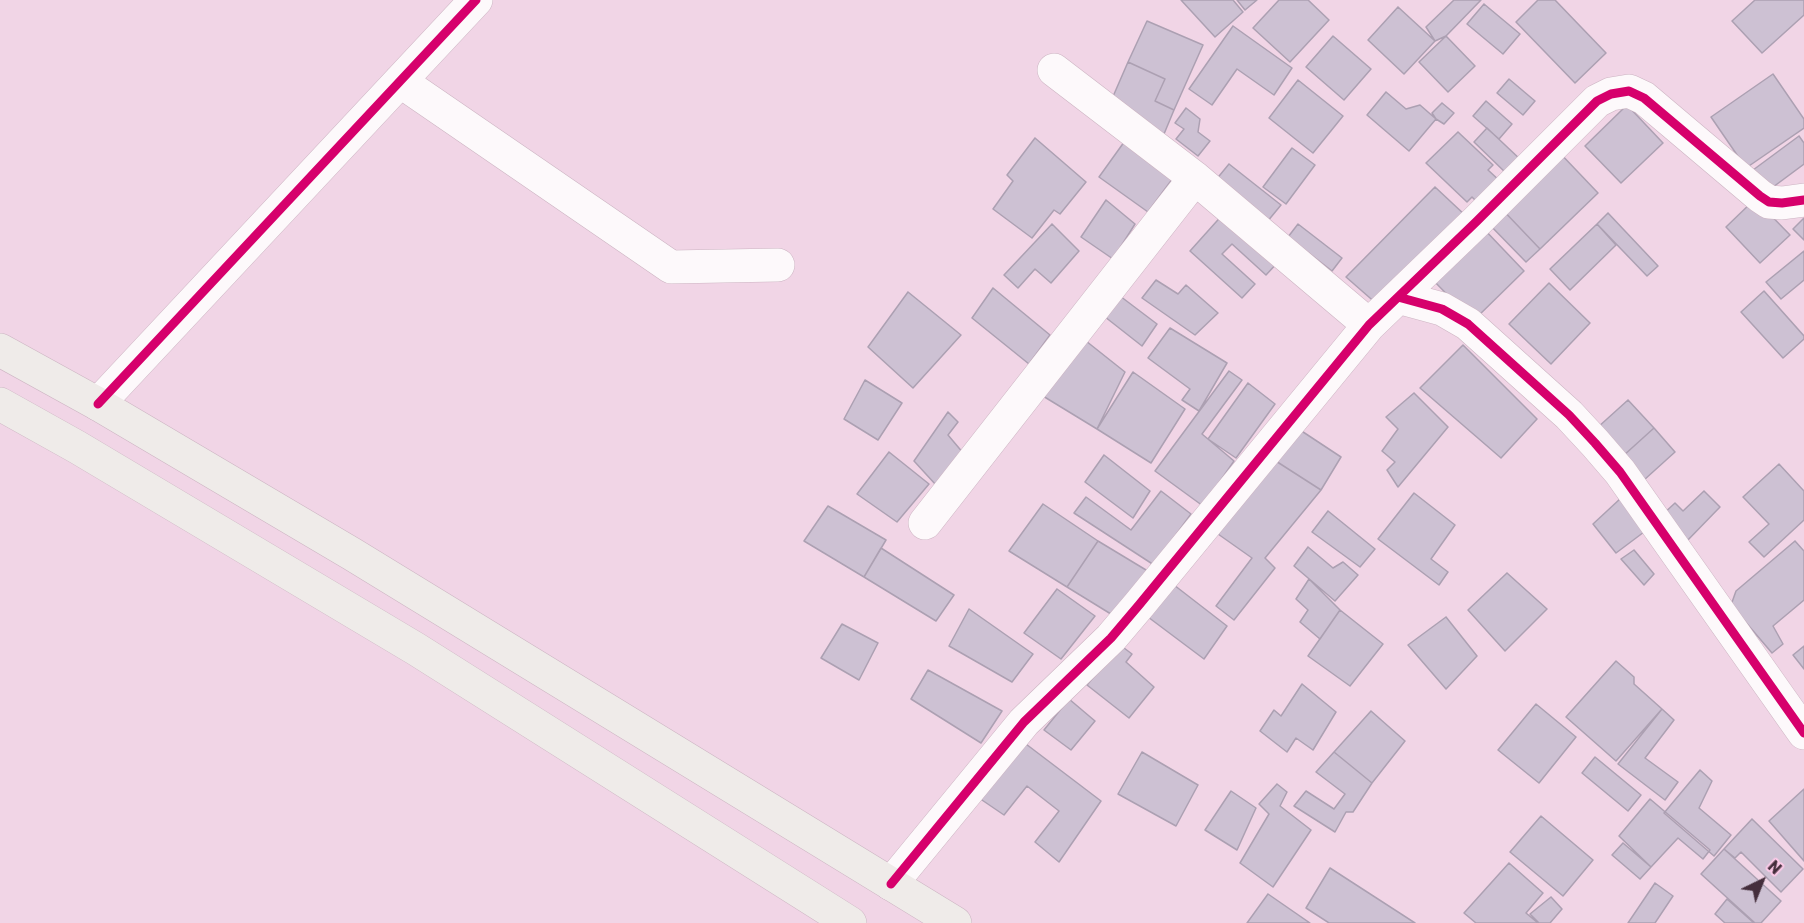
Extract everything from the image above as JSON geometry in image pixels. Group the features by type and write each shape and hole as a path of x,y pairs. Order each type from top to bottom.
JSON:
{"main road":[{"path":"0,350 98,404 352,554 955,923"},
{"path":"0,404 416,649 850,923"}],"street":[{"path":"98,404 476,0"},
{"path":"1054,70 1195,178 1369,325"},
{"path":"400,81 671,267 778,265"},
{"path":"891,884 1024,722 1111,638 1369,325 1597,101 1611,94 1629,91 1644,98 1769,202 1804,200"},
{"path":"925,523 1195,178"},
{"path":"1398,297 1442,309 1468,324 1569,415 1620,472 1804,733"}],"building":[{"path":"1181,0 1233,0 1243,12 1215,37"},
{"path":"1237,0 1257,0 1245,10"},
{"path":"1279,0 1308,0 1329,20 1290,62 1253,28"},
{"path":"1454,0 1481,0 1446,36 1435,41 1426,27"},
{"path":"1538,0 1555,0 1606,53 1575,83 1516,22"},
{"path":"1755,0 1804,0 1804,15 1762,53 1732,21"},
{"path":"1484,4 1520,34 1503,54 1467,24"},
{"path":"1398,7 1435,41 1404,74 1368,40"},
{"path":"1147,21 1203,45 1174,110 1155,101 1165,79 1128,62"},
{"path":"1233,26 1292,68 1274,95 1237,69 1212,105 1189,89"},
{"path":"1333,36 1371,69 1344,100 1306,67"},
{"path":"1446,36 1475,66 1448,92 1419,62"},
{"path":"1128,62 1165,79 1155,101 1174,110 1164,134 1108,108"},
{"path":"1773,74 1804,119 1804,128 1746,168 1711,117"},
{"path":"1509,79 1535,101 1523,115 1497,93"},
{"path":"1298,80 1343,116 1313,153 1269,118"},
{"path":"1386,92 1406,109 1420,105 1436,119 1409,151 1367,115"},
{"path":"1486,101 1512,124 1499,139 1473,116"},
{"path":"1442,103 1454,113 1444,124 1432,113"},
{"path":"1627,105 1663,143 1621,183 1585,146"},
{"path":"1186,108 1200,119 1198,132 1210,141 1198,156 1176,139 1184,129 1175,123"},
{"path":"1487,128 1522,161 1508,175 1474,142"},
{"path":"1458,132 1493,165 1488,170 1501,182 1479,204 1472,197 1467,202 1426,163"},
{"path":"1799,136 1804,143 1804,164 1765,193 1749,173"},
{"path":"1035,138 1086,182 1060,214 1054,210 1032,238 993,209 1013,181 1007,175"},
{"path":"1127,138 1176,174 1148,212 1099,177"},
{"path":"1292,148 1315,165 1286,204 1263,187"},
{"path":"1557,150 1598,193 1540,249 1499,206"},
{"path":"1229,164 1281,205 1267,222 1215,181"},
{"path":"1435,187 1466,216 1378,305 1346,277"},
{"path":"1755,199 1790,235 1760,263 1726,227"},
{"path":"1106,200 1135,224 1113,259 1081,237"},
{"path":"1499,206 1540,249 1526,262 1485,220"},
{"path":"1225,212 1279,261 1266,275 1232,244 1222,254 1255,284 1242,298 1190,251"},
{"path":"1608,213 1658,266 1647,276 1597,224"},
{"path":"1804,218 1804,240 1793,229"},
{"path":"1052,224 1079,251 1051,283 1035,269 1018,288 1004,275"},
{"path":"1298,224 1342,258 1332,271 1288,237"},
{"path":"1597,224 1616,245 1570,290 1550,269"},
{"path":"1482,227 1524,271 1473,321 1430,277"},
{"path":"1804,251 1804,280 1781,299 1766,282"},
{"path":"1156,280 1178,294 1186,285 1218,313 1195,335 1142,298"},
{"path":"1549,283 1590,323 1551,364 1509,324"},
{"path":"993,288 1050,335 1029,364 972,318"},
{"path":"1764,291 1804,336 1804,339 1783,358 1741,312"},
{"path":"908,292 961,335 913,388 868,347"},
{"path":"1116,293 1157,324 1142,346 1100,313"},
{"path":"1170,328 1227,363 1199,411 1182,400 1190,389 1148,358"},
{"path":"1086,341 1125,372 1097,429 1038,393"},
{"path":"1463,345 1537,419 1501,458 1420,388"},
{"path":"1229,371 1242,380 1202,434 1234,461 1203,506 1155,471"},
{"path":"1133,372 1185,409 1151,463 1097,429"},
{"path":"865,380 902,403 878,440 844,419"},
{"path":"1248,383 1275,404 1236,458 1208,439"},
{"path":"1414,393 1448,427 1398,487 1387,470 1395,462 1382,451 1398,429 1386,417"},
{"path":"1628,400 1654,428 1623,456 1597,428"},
{"path":"948,412 958,422 948,435 964,454 936,485 914,461"},
{"path":"1294,426 1341,457 1321,490 1268,456"},
{"path":"1654,428 1675,452 1644,480 1623,456"},
{"path":"889,452 929,484 897,522 857,494"},
{"path":"1104,455 1150,491 1133,518 1085,482"},
{"path":"1268,456 1321,490 1265,558 1275,568 1234,620 1216,606 1252,558 1218,534"},
{"path":"1779,464 1804,491 1804,520 1764,557 1749,542 1769,524 1743,497"},
{"path":"1161,491 1191,514 1154,565 1074,513 1086,497 1131,530"},
{"path":"1704,491 1720,507 1685,543 1661,516 1675,503 1683,511"},
{"path":"1414,493 1455,525 1431,559 1448,572 1439,585 1378,539"},
{"path":"1621,498 1644,532 1616,553 1593,524"},
{"path":"1043,504 1098,541 1067,587 1009,551"},
{"path":"828,506 886,540 864,577 804,541"},
{"path":"1328,511 1375,549 1360,567 1312,532"},
{"path":"1098,541 1151,573 1119,619 1067,587"},
{"path":"1795,541 1804,551 1804,600 1773,626 1783,644 1772,653 1731,605 1736,591"},
{"path":"1308,547 1333,568 1343,562 1358,575 1335,601 1294,566"},
{"path":"881,548 954,595 936,621 864,577"},
{"path":"1634,550 1654,574 1644,585 1621,559"},
{"path":"1507,573 1547,609 1505,651 1468,610"},
{"path":"1309,579 1340,610 1320,639 1300,622 1308,610 1296,599"},
{"path":"1174,585 1227,626 1204,659 1148,617"},
{"path":"1057,589 1095,616 1061,659 1024,633"},
{"path":"969,609 1033,654 1012,682 949,646"},
{"path":"1340,610 1383,644 1350,686 1308,656"},
{"path":"1446,617 1477,656 1446,689 1408,645"},
{"path":"842,624 878,643 859,680 821,658"},
{"path":"1120,645 1132,654 1126,662 1154,687 1129,718 1087,685"},
{"path":"1804,646 1804,669 1793,655"},
{"path":"1616,661 1634,677 1634,684 1662,709 1616,761 1566,717"},
{"path":"928,670 1002,711 981,743 911,699"},
{"path":"1302,684 1336,712 1313,750 1296,738 1287,752 1260,731 1274,710 1281,716"},
{"path":"1069,699 1095,721 1071,750 1044,730"},
{"path":"1536,704 1576,737 1539,783 1498,750"},
{"path":"1662,709 1674,720 1645,758 1678,782 1665,800 1618,764"},
{"path":"1371,711 1405,741 1372,783 1334,752"},
{"path":"1022,741 1101,801 1059,862 1035,842 1059,811 1027,786 1004,815 979,798"},
{"path":"1142,752 1198,785 1176,826 1118,794"},
{"path":"1334,752 1372,783 1353,812 1346,812 1335,832 1294,806 1306,791 1334,809 1345,794 1316,772"},
{"path":"1595,757 1641,795 1628,811 1582,773"},
{"path":"1700,770 1712,781 1699,808 1731,835 1714,856 1664,813"},
{"path":"1277,784 1287,792 1280,806 1311,830 1273,887 1240,863 1269,814 1259,804"},
{"path":"1804,789 1804,861 1769,821"},
{"path":"1231,791 1256,808 1237,850 1205,830"},
{"path":"1650,799 1710,850 1703,859 1678,838 1651,867 1619,836"},
{"path":"1541,816 1593,860 1563,896 1510,852"},
{"path":"1752,819 1803,869 1781,892 1741,852 1735,858 1724,849"},
{"path":"1623,843 1651,867 1640,879 1612,855"},
{"path":"1724,849 1781,901 1761,923 1755,923 1701,874"},
{"path":"1509,863 1543,893 1526,913 1538,923 1476,923 1464,913"},
{"path":"1330,868 1415,923 1329,923 1306,908"},
{"path":"1655,883 1673,896 1655,923 1628,923"},
{"path":"1268,894 1310,923 1247,923"},
{"path":"1551,897 1562,909 1550,923 1539,923 1530,914"},
{"path":"1727,899 1754,923 1725,923 1715,914"}],"cycle path":[{"path":"98,404 476,0"},
{"path":"891,884 1024,722 1111,638 1369,325 1597,101 1611,94 1629,91 1644,98 1769,202 1804,200"},
{"path":"1398,297 1442,309 1468,324 1569,415 1620,472 1804,733"}]}
